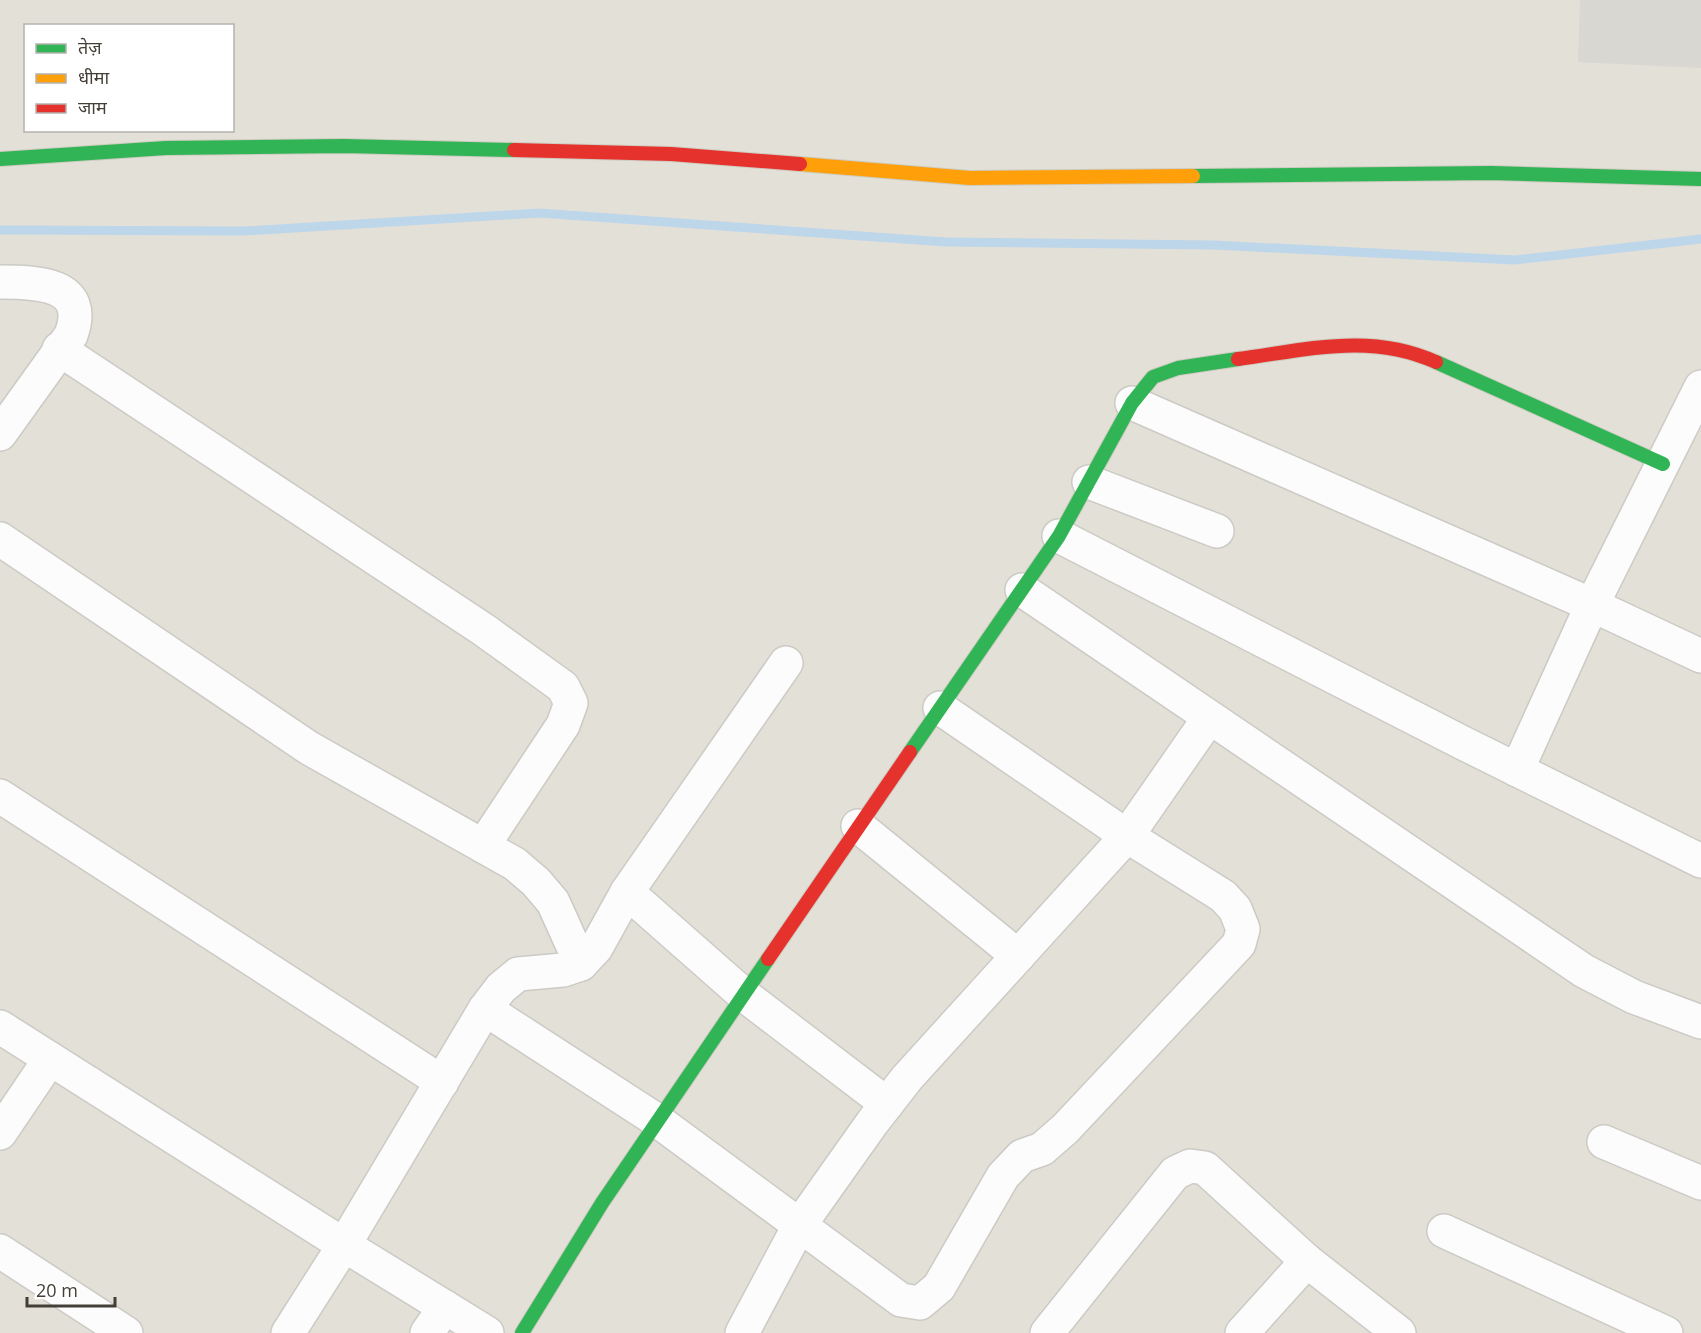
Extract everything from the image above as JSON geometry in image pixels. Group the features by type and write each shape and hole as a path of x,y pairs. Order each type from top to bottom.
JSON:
{"street":[{"path":"0,159 165,148 344,146 671,154 970,178 1491,173 1701,179"},
{"path":"0,282 36,282 58,290 72,300 76,321 71,335 0,434"},
{"path":"522,1333 602,1203 858,826 1059,536 1131,403 1153,377 1178,368 1347,344 1388,347 1420,355 1663,464"},
{"path":"59,349 484,630 563,687 571,703 563,725 483,846"},
{"path":"1516,770 1592,604 1701,387"},
{"path":"1131,403 1592,604 1701,656"},
{"path":"1089,482 1217,531"},
{"path":"1059,536 1516,770 1701,861"},
{"path":"0,539 309,748 515,864 536,882 553,902 581,964"},
{"path":"1022,590 1584,971 1634,997 1701,1022"},
{"path":"288,1333 344,1245 485,1009 501,988 518,974 563,970 581,964 596,948 627,892 786,663"},
{"path":"485,1009 658,1121 901,1300 921,1303 939,1287 1003,1176 1022,1156 1042,1149 1065,1129 1239,944 1243,929 1235,909 1223,896 1127,836 940,708"},
{"path":"742,1333 799,1226 833,1175 907,1078 1127,836 1209,718"},
{"path":"0,796 442,1082"},
{"path":"858,826 1018,956"},
{"path":"627,892 744,995 887,1104"},
{"path":"0,1027 344,1245 436,1320 487,1333"},
{"path":"0,1133 50,1059"},
{"path":"1604,1142 1701,1183"},
{"path":"1047,1333 1175,1173 1190,1166 1205,1168 1307,1261 1399,1333"},
{"path":"1444,1231 1666,1333"},
{"path":"0,1251 126,1333"},
{"path":"1242,1333 1307,1261"}],"shaded area":[{"path":"0,0 1701,0 1701,1333 0,1333"}],"building":[{"path":"1580,0 1701,0 1701,68 1578,62"}],"waterway":[{"path":"0,230 244,231 539,213 946,242 1213,245 1515,260 1701,239"}],"traffic: fast":[{"path":"0,159 166,148 344,146 514,150"},
{"path":"1193,176 1491,173 1701,179"},
{"path":"910,752 1059,536 1132,403 1153,377 1178,368 1238,359"},
{"path":"1436,362 1663,464"},
{"path":"522,1333 602,1203 768,959"}],"traffic: slow":[{"path":"800,164 970,178 1193,176"}],"traffic: jam":[{"path":"514,150 671,154 800,164"},
{"path":"1238,359 1314,348 1363,345 1411,353 1436,362"},
{"path":"768,959 910,752"}]}
